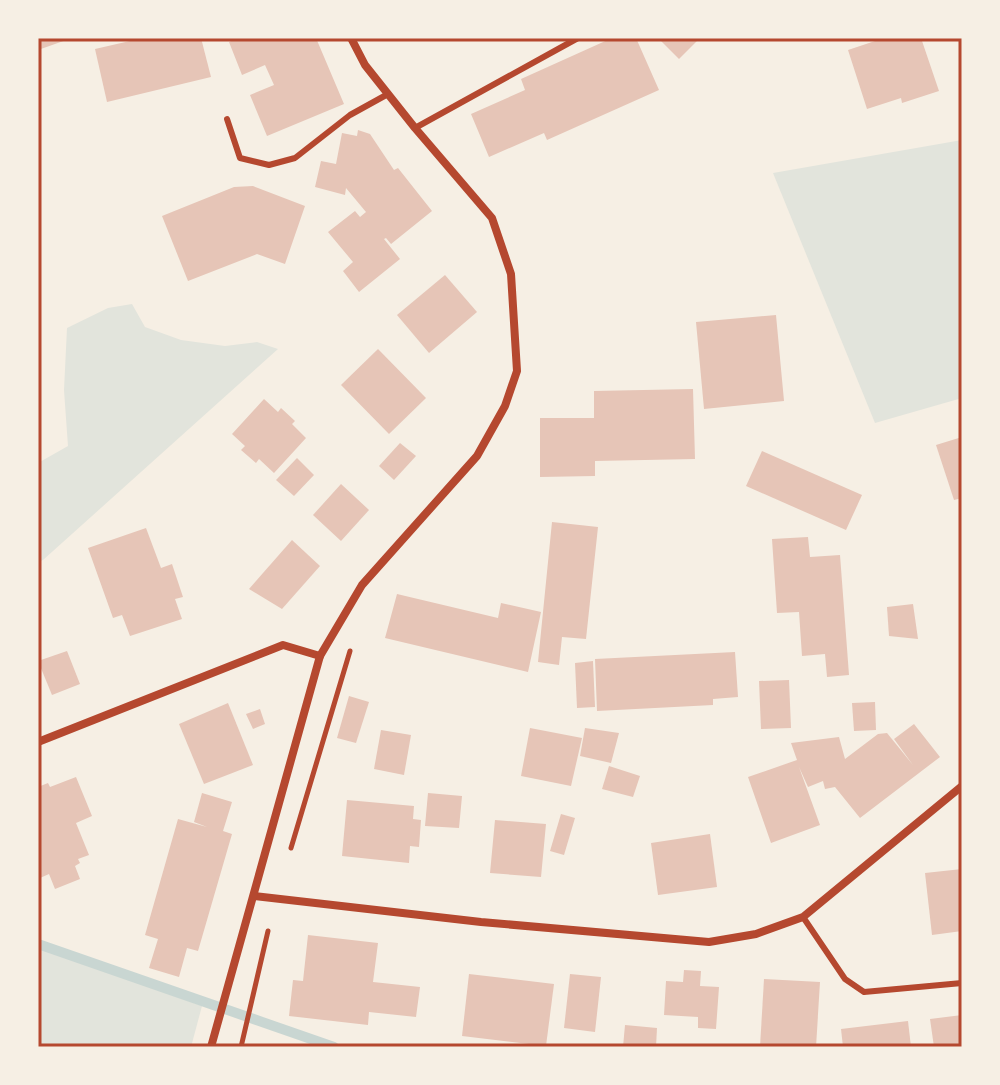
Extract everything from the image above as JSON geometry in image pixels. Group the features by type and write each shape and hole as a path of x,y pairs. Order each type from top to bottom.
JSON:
{"street":[{"path":"211,1047 320,656 362,585 477,456 505,406 517,371 511,274 492,218 365,65 351,38"},
{"path":"38,742 283,645 320,656"},
{"path":"254,896 481,922 709,942 756,934 803,917 962,786"}],"lane":[{"path":"415,128 578,38"},
{"path":"227,119 240,158 269,165 295,158 350,115 388,94"},
{"path":"803,917 845,979 864,992 962,983"}],"path":[{"path":"290,853 347,657 354,644"},
{"path":"241,1047 247,1010 277,898"}],"shaded area":[{"path":"962,140 962,398 875,423 773,173"},
{"path":"132,304 145,327 181,340 225,346 257,342 278,349 38,562 38,463 68,446 64,390 67,328 108,308"},
{"path":"38,947 202,1006 191,1047 38,1047"}],"building":[{"path":"38,38 72,38 38,50"},
{"path":"143,38 201,38 211,77 107,102 95,49"},
{"path":"237,38 316,38 344,104 267,136 250,95 274,85 265,65 242,75 229,42"},
{"path":"612,38 636,38 659,90 547,140 544,133 489,157 471,114 525,90 521,79"},
{"path":"658,38 700,38 679,59"},
{"path":"884,38 921,38 939,91 902,103 901,98 867,109 848,50"},
{"path":"358,130 370,134 394,170 398,168 432,211 391,244 384,239 400,259 359,292 343,271 353,262 328,232 355,211 360,217 366,212 346,188 345,195 315,187 321,161 336,164 342,133 357,136"},
{"path":"253,186 305,206 285,264 257,254 188,281 162,216 234,187"},
{"path":"445,275 477,312 429,353 397,315"},
{"path":"776,315 784,401 704,409 696,322"},
{"path":"378,349 426,398 389,434 341,385"},
{"path":"693,389 695,459 595,461 595,476 540,477 540,418 594,418 594,391"},
{"path":"264,399 278,412 281,408 295,421 292,424 306,438 274,473 259,459 256,463 241,450 245,446 232,434"},
{"path":"962,437 962,498 954,500 936,445"},
{"path":"400,443 416,456 394,480 379,466"},
{"path":"762,451 862,495 846,530 746,486"},
{"path":"297,458 314,475 294,496 276,480"},
{"path":"341,484 369,510 341,541 313,515"},
{"path":"552,522 598,527 586,639 562,637 559,665 538,662"},
{"path":"146,528 161,568 172,564 183,597 175,599 182,619 130,636 122,615 113,618 88,548"},
{"path":"808,537 810,557 840,555 849,675 827,677 825,654 802,656 799,612 777,613 772,539"},
{"path":"292,540 320,566 282,609 249,589"},
{"path":"397,594 498,618 501,603 541,612 528,672 385,638"},
{"path":"913,604 918,639 889,636 887,607"},
{"path":"67,651 80,684 52,695 38,661"},
{"path":"735,652 738,697 713,699 713,705 597,711 595,659"},
{"path":"593,661 595,707 577,708 575,663"},
{"path":"789,680 791,728 761,729 759,681"},
{"path":"349,696 369,702 356,743 337,738"},
{"path":"875,702 876,730 854,731 852,703"},
{"path":"228,703 253,765 204,784 179,724"},
{"path":"260,709 265,724 253,729 246,714"},
{"path":"914,724 940,757 860,818 835,787 825,789 823,781 808,787 799,767 820,825 771,843 748,777 797,760 791,743 839,737 845,759 878,734 887,733 913,765 894,739"},
{"path":"530,728 582,738 571,786 521,776"},
{"path":"585,728 619,733 611,763 580,756"},
{"path":"381,730 411,735 404,775 374,769"},
{"path":"609,766 640,776 633,797 602,789"},
{"path":"76,777 92,816 76,823 89,855 78,859 80,863 75,866 80,879 55,889 49,874 40,878 38,873 38,787 48,783 50,787"},
{"path":"202,793 232,802 223,831 232,834 198,951 187,948 179,977 149,968 158,939 145,935 178,819 207,827 194,822"},
{"path":"428,793 462,796 459,828 425,826"},
{"path":"347,800 414,806 413,819 421,820 419,847 410,846 409,863 342,856"},
{"path":"561,814 575,818 564,855 550,851"},
{"path":"495,820 546,824 541,877 490,873"},
{"path":"710,834 717,887 658,895 651,843"},
{"path":"962,869 962,931 932,935 925,873"},
{"path":"308,935 378,943 373,982 420,987 416,1017 369,1012 368,1025 289,1016 293,980 303,981"},
{"path":"684,970 701,971 700,986 719,987 716,1029 698,1028 698,1017 664,1015 666,981 683,982"},
{"path":"469,974 554,984 546,1046 462,1036"},
{"path":"570,974 601,977 595,1032 564,1028"},
{"path":"764,979 820,982 816,1047 760,1047"},
{"path":"962,1015 962,1047 934,1047 930,1019"},
{"path":"908,1021 911,1047 843,1047 841,1029"},
{"path":"625,1025 657,1028 656,1047 623,1047"}],"waterway":[{"path":"38,944 334,1047"}]}
